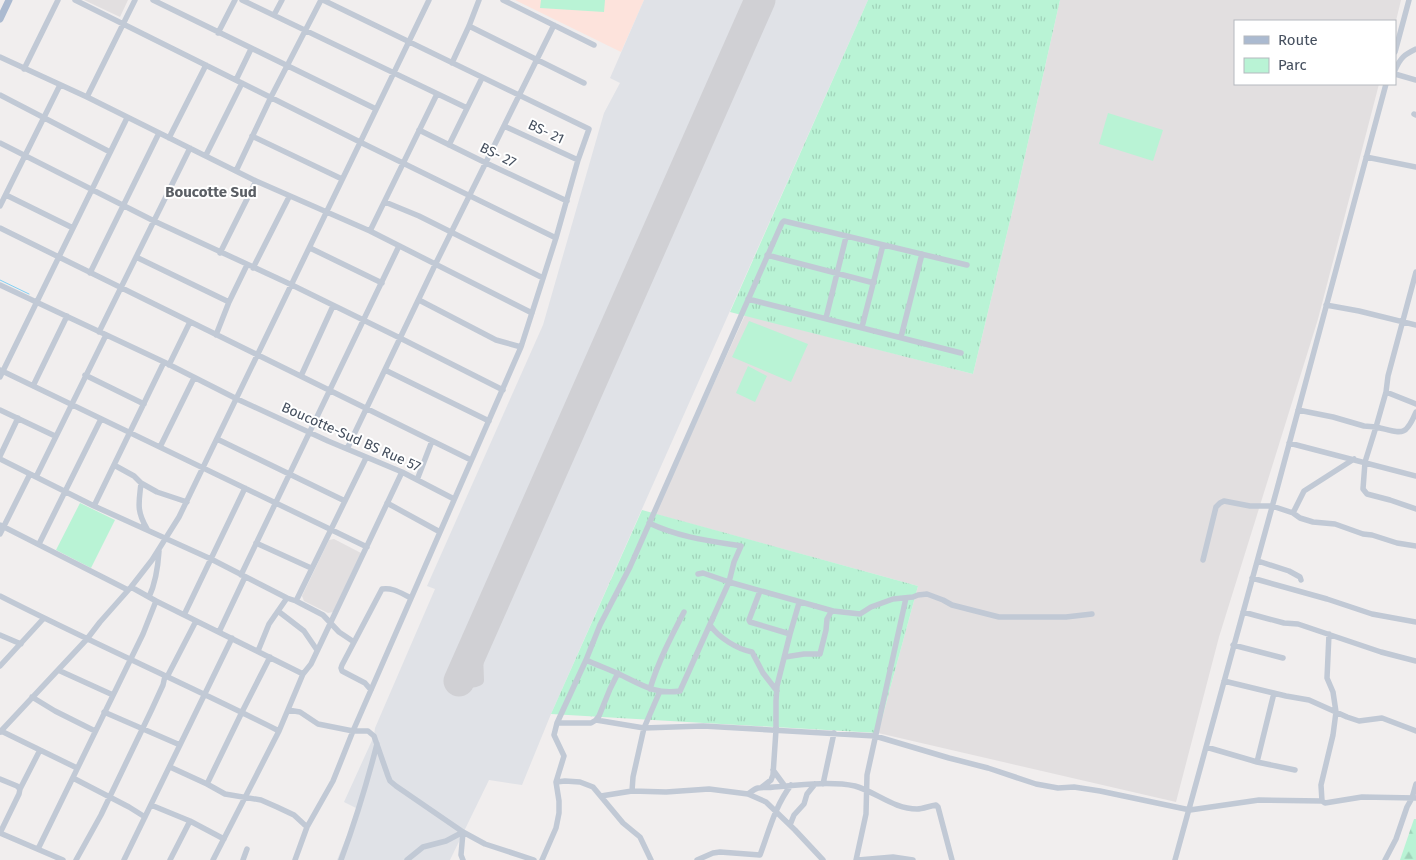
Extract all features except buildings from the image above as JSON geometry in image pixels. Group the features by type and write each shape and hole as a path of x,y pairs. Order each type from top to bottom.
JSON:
{"main road":[{"path":"1,15 9,0"}],"street":[{"path":"24,69 58,0"},
{"path":"75,0 556,238"},
{"path":"87,97 135,0"},
{"path":"153,0 376,109"},
{"path":"218,33 235,0"},
{"path":"242,0 467,108"},
{"path":"274,15 282,0"},
{"path":"236,171 287,66 322,0 588,129 521,347 353,731 333,781 307,827 295,860"},
{"path":"452,62 479,0"},
{"path":"502,0 594,45"},
{"path":"1396,48 1409,0"},
{"path":"77,768 0,732 87,639 130,588 166,538 187,502 409,42 425,1"},
{"path":"347,449 435,265 554,25"},
{"path":"469,26 584,83"},
{"path":"206,155 239,82 251,49"},
{"path":"1396,68 1404,55 1416,49"},
{"path":"0,57 87,97 289,197 370,231 532,312"},
{"path":"170,138 206,65"},
{"path":"1396,74 1416,80"},
{"path":"449,145 482,78"},
{"path":"0,206 60,85"},
{"path":"1175,860 1233,645 1258,561 1386,85"},
{"path":"370,231 437,94"},
{"path":"0,95 110,152"},
{"path":"127,118 1,373 71,404 367,547"},
{"name":"BS- 21","path":"504,126 578,160"},
{"name":"BS- 27","path":"419,130 567,201"},
{"path":"90,273 159,133"},
{"path":"252,136 342,179"},
{"path":"0,143 123,206 220,253 292,285 503,390"},
{"path":"99,332 190,148"},
{"path":"1366,157 1416,167"},
{"path":"220,253 256,181"},
{"path":"6,195 73,228"},
{"path":"216,334 229,302 289,197"},
{"path":"385,202 419,216 543,278"},
{"path":"542,860 556,828 559,813 556,782 564,756 554,735 557,723 600,625 630,567 783,221 967,264"},
{"path":"0,228 471,460"},
{"path":"826,318 846,237"},
{"path":"862,328 883,245"},
{"path":"218,632 256,543 399,246"},
{"path":"310,248 382,283"},
{"path":"901,337 922,254"},
{"path":"767,255 874,283"},
{"path":"136,257 229,302"},
{"path":"1416,272 1388,376 1386,392 1364,462 1363,489 1366,493 1416,509"},
{"name":"Boucotte-Sud BS Rue 57","path":"0,285 309,433 402,472 454,500"},
{"path":"748,299 961,353"},
{"path":"419,300 496,340 521,347"},
{"path":"1326,305 1359,311 1416,326"},
{"path":"301,376 333,306"},
{"path":"33,386 67,316"},
{"path":"94,506 144,404 190,322"},
{"path":"0,534 2,526 55,436 106,335"},
{"path":"385,370 489,421"},
{"path":"85,375 144,404"},
{"path":"160,447 194,378"},
{"path":"1386,392 1416,404"},
{"path":"0,410 55,436"},
{"path":"1298,410 1364,426 1399,432 1404,431 1410,426 1416,412"},
{"path":"18,418 0,458 65,492 166,538 323,615 339,632 354,642"},
{"path":"39,544 101,419"},
{"path":"217,439 345,501"},
{"path":"417,480 432,441"},
{"path":"1289,443 1416,476"},
{"path":"296,601 366,458"},
{"path":"1293,513 1304,491 1354,459"},
{"path":"114,465 157,492 187,502"},
{"path":"214,860 279,731 303,674 311,664 402,472"},
{"path":"141,482 139,511 140,517 147,529"},
{"path":"184,615 244,488"},
{"path":"1202,560 1216,507 1224,501 1250,506 1272,506 1313,522 1335,524 1363,534 1416,546"},
{"path":"387,503 440,532"},
{"path":"586,660 650,689 680,691 730,582 734,562 741,546 664,531 649,523"},
{"path":"2,526 303,674"},
{"path":"256,543 312,568"},
{"path":"149,597 155,583 159,563 159,548"},
{"path":"1258,561 1289,571 1300,577 1301,580"},
{"path":"698,574 704,573 833,612 860,614 886,601 927,594 952,605 999,617 1066,617 1092,614"},
{"path":"1252,578 1372,614 1416,622"},
{"path":"371,690 365,684 341,670 382,589 394,590 411,598"},
{"path":"760,591 749,620 750,622 790,634"},
{"path":"0,596 279,731"},
{"path":"258,651 265,632 288,598"},
{"path":"906,598 875,736 866,790 866,814 857,860 892,857 913,860"},
{"path":"38,849 143,634 156,601"},
{"path":"762,788 771,780 773,775 777,691 799,602"},
{"path":"278,612 304,631 317,650"},
{"path":"650,689 654,674 668,641 684,612"},
{"path":"785,657 820,654 827,619 830,612 833,612"},
{"path":"1243,612 1284,623 1298,624 1381,652 1416,661"},
{"path":"0,666 44,618"},
{"path":"76,860 101,815 166,676 196,620"},
{"path":"710,625 716,634 744,651 752,652 763,673 777,691"},
{"path":"1322,801 1321,785 1336,712 1333,692 1327,678 1329,634"},
{"path":"0,635 21,644"},
{"path":"124,860 232,638"},
{"path":"1233,645 1283,658"},
{"path":"207,784 270,657"},
{"path":"58,670 113,695"},
{"path":"557,723 592,723 596,720 618,673"},
{"path":"1224,681 1309,700 1359,721 1382,718 1416,731"},
{"path":"632,791 633,777 644,728 660,691"},
{"path":"1257,762 1274,693"},
{"path":"32,696 56,711 95,730"},
{"path":"288,710 300,712 318,724 353,731 368,731 374,736 390,781 463,832 486,844 534,860"},
{"path":"104,712 180,746"},
{"path":"596,720 644,728 703,726 875,736 988,768 1036,784 1058,788 1074,787 1100,791 1190,810 1259,800 1322,801 1324,803 1362,797 1414,798"},
{"path":"823,784 834,733"},
{"path":"341,860 356,820 377,744"},
{"path":"1206,747 1257,762 1295,770"},
{"path":"40,750 0,833 63,860"},
{"path":"170,767 225,794 262,800 294,814 307,827"},
{"path":"773,770 787,785"},
{"path":"73,778 129,806 145,818"},
{"path":"0,779 20,789"},
{"path":"556,782 564,781 587,784 593,787 623,823 640,837 651,860"},
{"path":"790,825 794,815 804,804 807,794 815,784"},
{"path":"748,794 755,789 762,788 823,784 852,786 866,790 906,808 917,809 936,805 952,860"},
{"path":"1385,860 1396,839 1407,807 1414,798 1416,784"},
{"path":"697,860 716,852 760,858 787,785"},
{"path":"601,796 632,791 666,792 709,788 748,794 764,800 823,860"},
{"path":"151,805 224,838"},
{"path":"170,860 190,821"},
{"path":"407,860 423,847 446,841 463,832"},
{"path":"463,832 461,855 463,860"},
{"path":"243,860 247,849"}],"shaded area":[{"path":"84,0 128,0 120,17"},
{"path":"515,0 644,0 621,52"},
{"path":"644,0 868,0 551,714 522,785 489,780 450,860 337,860 358,809 344,802 374,736 375,728 435,589 427,586 543,325 604,113 620,83 610,78"},
{"path":"1060,0 1401,0 1396,21 1234,20 1234,85 1379,85 1318,319 1219,637 1176,802 878,733 918,586 655,514 745,315 973,374 1016,196"},
{"path":"334,539 361,553 333,612 328,613 304,601 302,596 329,540"}],"green space":[{"path":"541,0 605,0 604,12 540,8"},
{"path":"868,0 1060,0 1016,196 973,374 730,312"},
{"path":"1108,113 1163,130 1153,161 1099,144"},
{"path":"749,321 808,344 791,382 732,357"},
{"path":"748,366 767,376 755,402 736,393"},
{"path":"80,503 115,520 91,568 56,550"},
{"path":"642,510 918,586 878,733 551,714"},
{"path":"1414,819 1416,819 1416,860 1400,860"}],"waterway":[{"path":"0,280 29,294"}],"taxiway":[{"path":"471,654 461,662 457,674 462,680 474,682 478,680 477,654 479,635"}],"runway":[{"path":"459,681 760,0"}],"district":[{"name":"Boucotte Sud","path":"211,192"}]}
